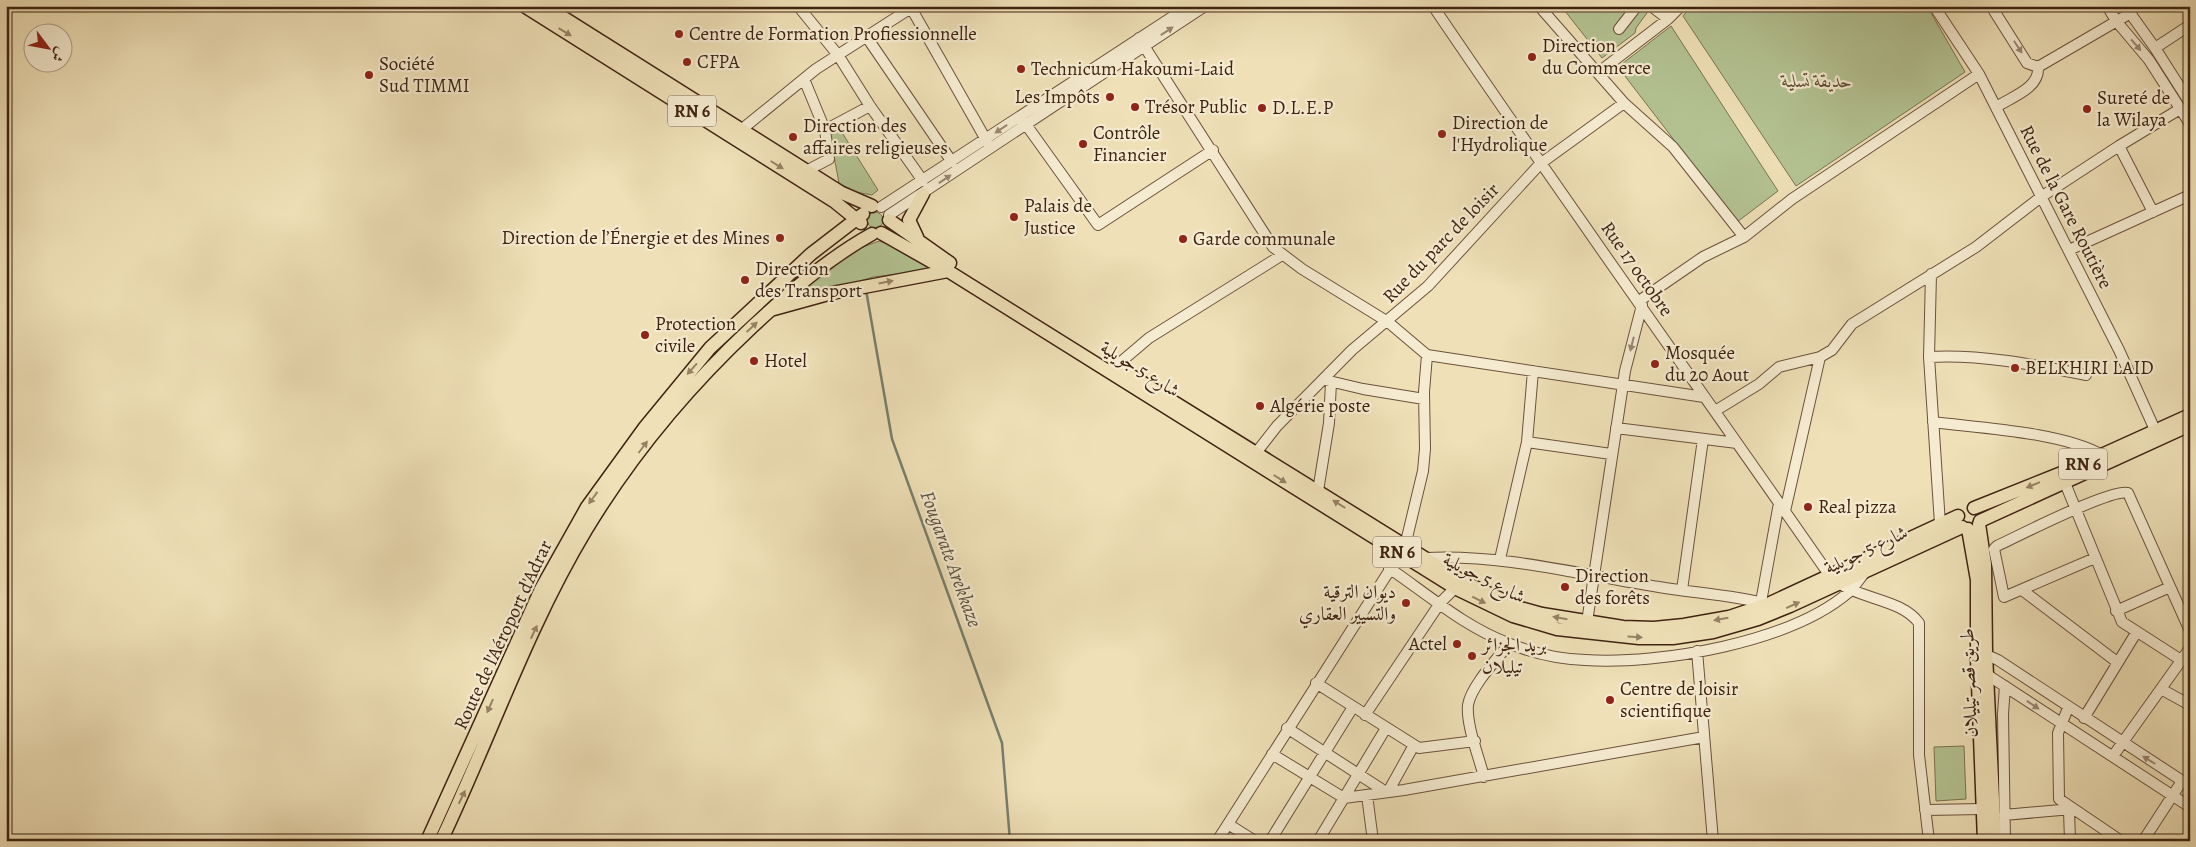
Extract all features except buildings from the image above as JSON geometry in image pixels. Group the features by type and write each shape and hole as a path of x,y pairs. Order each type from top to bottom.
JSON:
{"main road":[{"name":"RN 6","path":"524,6 835,202 873,215"},
{"name":"RN 6","path":"545,6 842,193 873,215"},
{"path":"920,241 912,229 909,220 923,188"},
{"path":"835,202 844,218 842,227 836,235"},
{"path":"873,215 887,228 877,233"},
{"name":"شارع 5 جويلية","path":"1970,523 1940,524 1834,580 1790,606 1750,622 1713,632 1664,638 1620,636 1557,629 1513,616 1455,588 1402,550 1318,491 1253,456 1116,366 1072,343 948,271 877,233 864,229 873,215 920,241 1072,343 1402,550 1425,558 1462,580 1520,608 1587,622 1654,628 1730,617 1764,603 1834,580 1867,569 2065,483 2190,425"},
{"name":"Route de l'Aéroport d'Adrar","path":"427,841 541,589 587,507 688,373 726,332 836,235 873,215"},
{"name":"Route de l'Aéroport d'Adrar","path":"441,841 546,606 585,532 608,496 653,434 736,342 825,263 877,233"},
{"path":"761,300 771,310 832,293 948,271"},
{"path":"726,332 736,342"},
{"name":"RN 6","path":"2102,455 2190,415"},
{"name":"طريق قصر تيليلان","path":"1994,841 1977,580 1970,523 1979,512 1974,508 2102,455"},
{"name":"طريق قصر تيليلان","path":"1983,671 1984,841"}],"street":[{"path":"798,6 838,56 923,188"},
{"path":"1181,16 1189,6"},
{"path":"873,215 923,188 1181,16 1205,6"},
{"name":"Rue 17 octobre","path":"1433,6 1540,164 1834,580"},
{"path":"1539,6 1599,72 1624,103 1673,147 1744,237"},
{"path":"1619,29 1637,6"},
{"path":"1651,6 1668,19"},
{"path":"1599,72 1668,19 1680,6"},
{"name":"Rue de la Gare Routière","path":"1934,6 1979,74 2119,350 2155,430"},
{"path":"1991,6 2027,63 2038,67 2116,22 2127,10 2156,48 2190,103"},
{"path":"2107,6 2116,22 2149,60 2190,124"},
{"path":"741,130 804,79 911,7 988,144"},
{"path":"2156,48 2190,25"},
{"path":"866,36 952,162"},
{"path":"1142,42 1213,150 1266,238 1282,255 1388,322 1427,355 1704,397"},
{"path":"1996,107 2032,85 2039,73 2038,67"},
{"path":"1587,622 1611,454 1627,362 1640,303 1703,257 1744,237 1792,199 1979,74"},
{"path":"804,79 825,130 828,161 806,171"},
{"name":"Rue du parc de loisir","path":"1253,456 1327,381 1352,350 1388,322 1428,286 1540,164 1624,103"},
{"path":"825,130 870,106"},
{"path":"1715,411 1759,384 1779,367 1820,357 1832,350 1852,324 1976,247 2041,197 2180,109"},
{"path":"1023,120 1098,225 1213,150"},
{"path":"923,188 952,162 988,144"},
{"path":"2119,146 2153,212"},
{"path":"2069,250 2190,195"},
{"path":"1116,366 1149,338 1282,255"},
{"path":"1931,274 1929,357 1940,524"},
{"path":"1217,841 1287,728 1402,550 1424,456 1426,431 1424,399 1427,355"},
{"path":"1929,357 1956,355 1975,357 2086,375"},
{"path":"1425,558 1500,559 1764,603 1782,507 1820,357"},
{"path":"1500,559 1527,442 1533,371"},
{"path":"1318,491 1329,423 1327,381 1424,399"},
{"path":"1933,422 2019,433 2075,443 2102,455"},
{"path":"1616,428 1738,443"},
{"path":"1682,590 1703,439"},
{"path":"1527,442 1611,454"},
{"path":"2065,483 2077,509 2116,611 2125,626 2181,660"},
{"path":"2095,558 2022,590 2002,596 1994,549 2077,509 2119,493 2128,493 2190,631"},
{"path":"1390,568 1492,637 1545,654 1584,660 1643,659 1698,651 1749,640 1819,612 1850,591 1867,569"},
{"path":"1834,580 1850,591 1906,612 1919,623 1919,755 1929,841"},
{"path":"2116,611 2170,587"},
{"path":"1365,715 1440,602 1455,588"},
{"path":"2022,590 2118,662"},
{"path":"2084,718 2136,633"},
{"path":"1484,777 1468,716 1468,704 1473,692 1509,644"},
{"path":"2113,756 2190,648"},
{"path":"1698,651 1712,841"},
{"path":"1982,652 2186,784 2173,796 2142,841"},
{"path":"1983,671 2190,807"},
{"path":"1316,683 1414,746 1423,749 1475,741"},
{"path":"2005,686 2005,841"},
{"path":"2161,689 2190,705"},
{"path":"1270,841 1353,707"},
{"path":"2068,708 2061,723 2057,741 2059,799 2071,810 2121,841"},
{"path":"1287,728 1387,792"},
{"path":"1318,841 1386,728"},
{"path":"1272,754 1344,798 1484,777 1704,737"},
{"path":"1387,792 1414,746"},
{"path":"1367,795 1373,841"},
{"path":"1925,810 1983,809"},
{"path":"2004,815 2071,810"},
{"path":"2070,841 2071,810"},
{"path":"1228,824 1255,841"},
{"path":"1364,841 1371,828"}],"green space":[{"path":"1561,6 1652,6 1636,28 1635,33 1602,58"},
{"name":"حديقة تسلية","path":"1691,6 1927,6 1965,72 1796,186 1683,16"},
{"path":"1671,26 1778,191 1737,222 1618,67"},
{"path":"841,131 878,190 872,195 855,192 839,183 830,135"},
{"path":"875,212 881,214 883,220 881,226 875,228 869,226 867,220 869,214"},
{"path":"879,241 897,247 939,269 873,277 782,304 855,250"},
{"path":"1964,746 1966,799 1936,801 1934,747"}],"waterway":[{"name":"Fougarate Arekkaze","path":"866,290 892,439 1002,743 1010,841"}],"place":[{"name":"Centre de Formation Profiessionnelle","path":"679,34"},
{"name":"Direction du Commerce","path":"1532,57"},
{"name":"CFPA","path":"687,62"},
{"name":"Technicum Hakoumi-Laid","path":"1021,69"},
{"name":"Société Sud TIMMI","path":"369,75"},
{"name":"Les Impôts","path":"1110,97"},
{"name":"Trésor Public","path":"1135,107"},
{"name":"D.L.E.P","path":"1262,108"},
{"name":"Sureté de la Wilaya","path":"2087,109"},
{"name":"Direction de l'Hydrolique","path":"1442,134"},
{"name":"Direction des affaires religieuses","path":"793,137"},
{"name":"Contrôle Financier","path":"1083,144"},
{"name":"Palais de Justice","path":"1014,217"},
{"name":"Direction de l’Énergie et des Mines","path":"780,238"},
{"name":"Garde communale","path":"1183,239"},
{"name":"Direction des Transport","path":"745,280"},
{"name":"Protection civile","path":"645,335"},
{"name":"Hotel","path":"754,361"},
{"name":"Mosquée du 20 Aout","path":"1655,364"},
{"name":"BELKHIRI LAID","path":"2015,368"},
{"name":"Algérie poste","path":"1260,406"},
{"name":"Real pizza","path":"1808,507"},
{"name":"Direction des forêts","path":"1565,587"},
{"name":"ديوان الترقية والتسيير العقاري","path":"1406,603"},
{"name":"Actel","path":"1457,644"},
{"name":"بريد الجزائر تيليلان","path":"1472,656"},
{"name":"Centre de loisir scientifique","path":"1610,700"}]}
